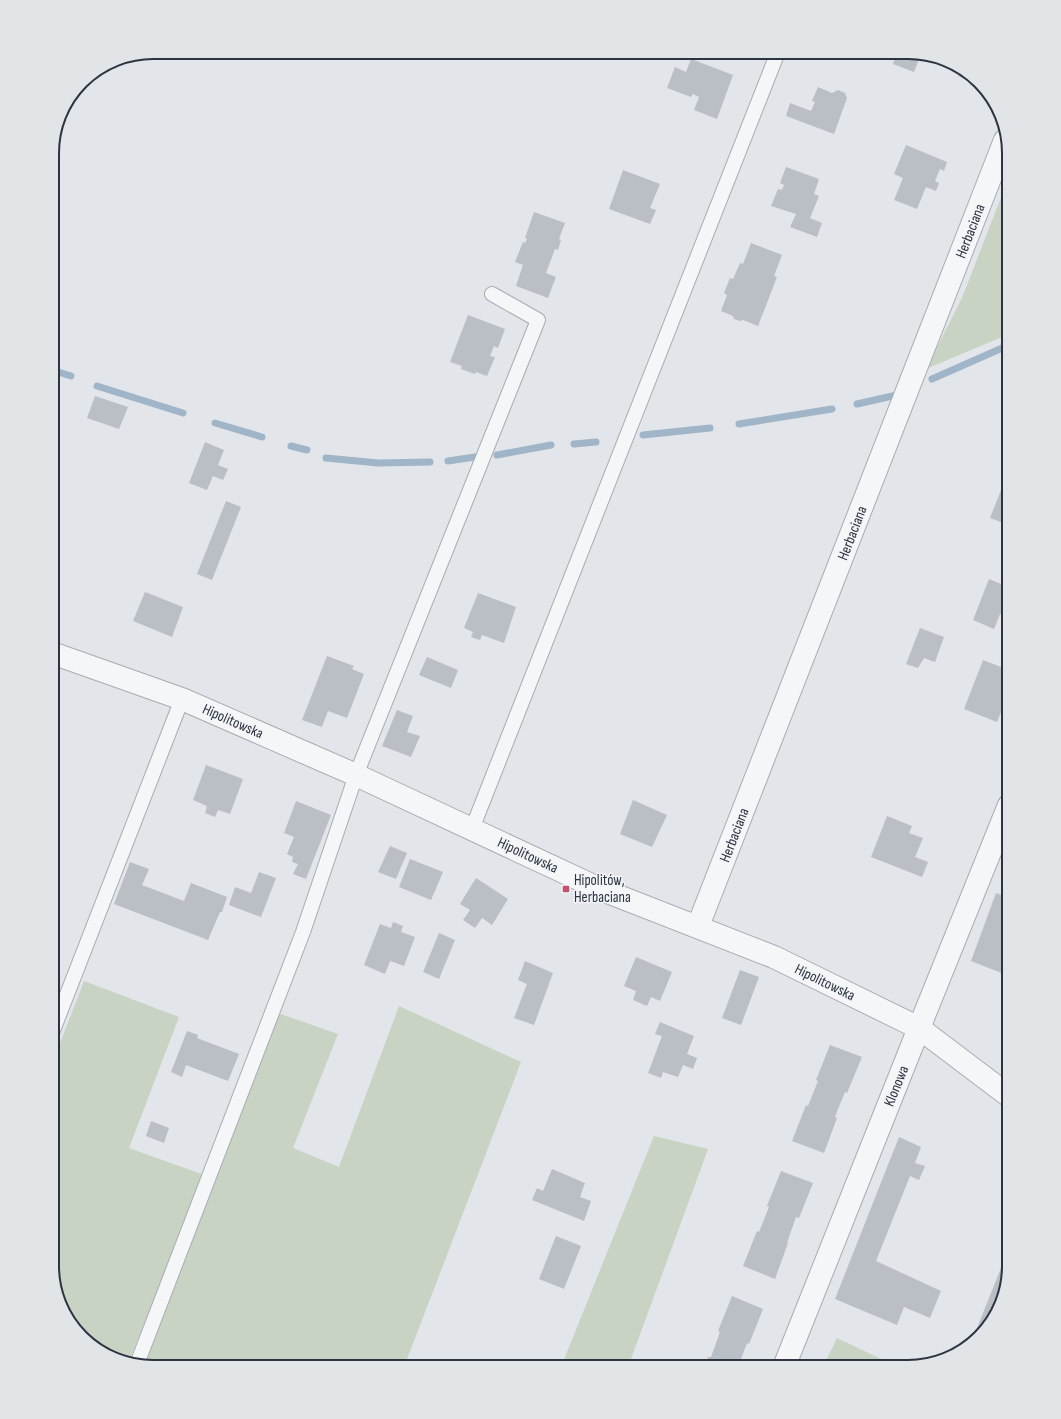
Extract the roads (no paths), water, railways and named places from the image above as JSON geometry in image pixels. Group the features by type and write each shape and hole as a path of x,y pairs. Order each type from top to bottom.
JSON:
{"street":[{"name":"Herbaciana","path":"698,926 1002,149"},
{"name":"Hipolitowska","path":"59,655 182,698 356,775 600,889 698,926 774,957 918,1028 1002,1091"},
{"name":"Klonowa","path":"787,1360 918,1028 1002,822"}],"lane":[{"path":"472,829 775,59"},
{"path":"139,1359 304,932 356,775 538,320 492,294"},
{"path":"59,1015 182,698"}],"waterway":[{"path":"932,379 1002,348"},
{"path":"59,372 71,376"},
{"path":"97,386 183,413"},
{"path":"857,404 897,395"},
{"path":"739,424 832,409"},
{"path":"215,423 262,437"},
{"path":"643,435 710,428"},
{"path":"574,444 596,442"},
{"path":"497,455 551,445"},
{"path":"291,446 307,450"},
{"path":"448,461 475,457"},
{"path":"326,458 378,463 430,462"}],"place":[{"name":"Hipolitów, Herbaciana","path":"566,889"}]}
